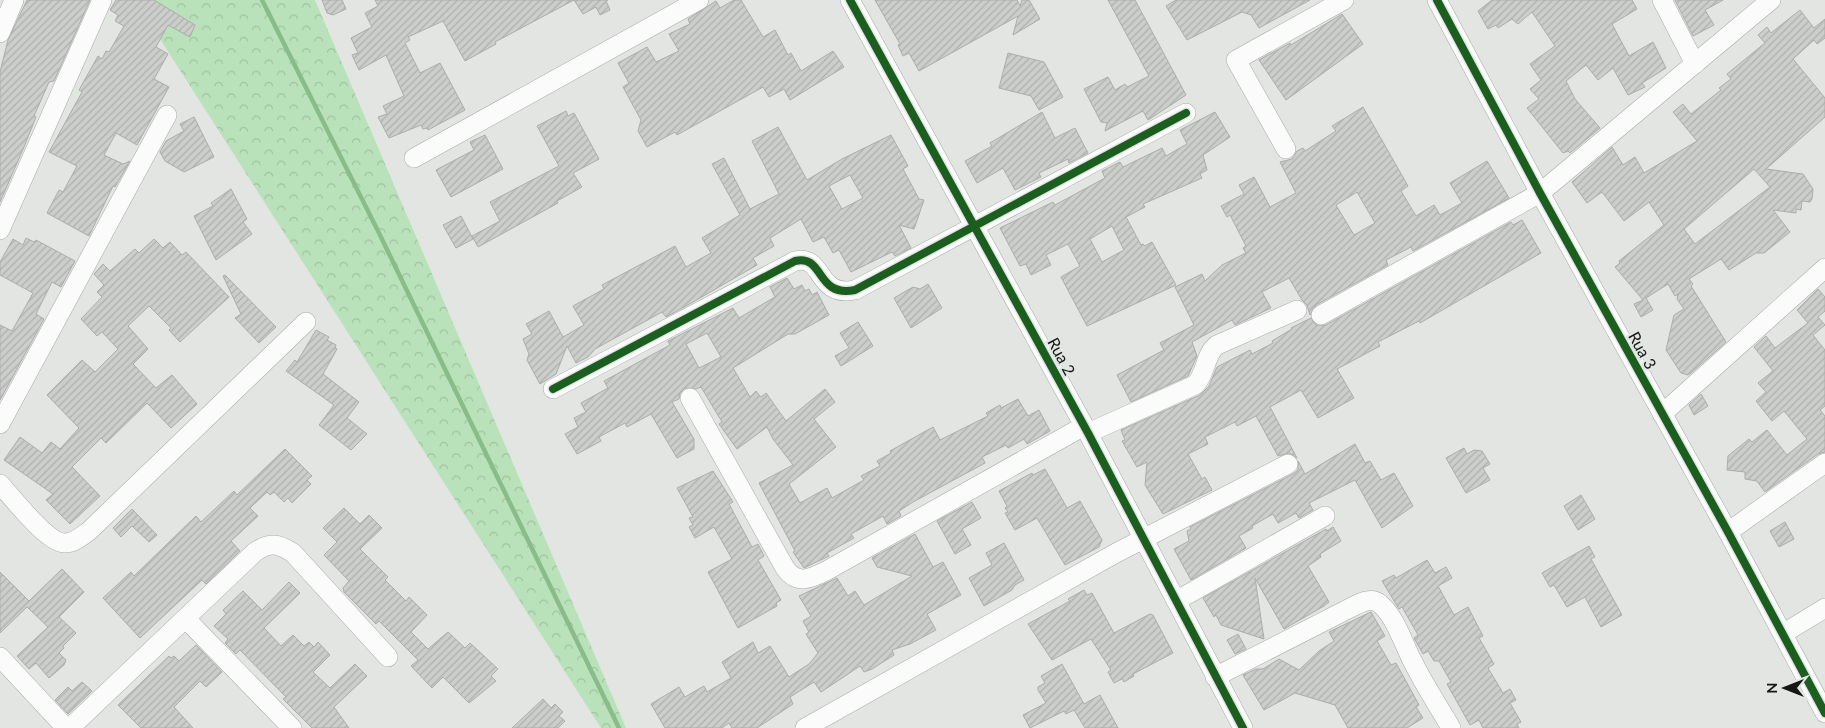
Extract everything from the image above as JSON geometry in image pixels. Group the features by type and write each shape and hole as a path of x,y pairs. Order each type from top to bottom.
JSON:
{"street":[{"path":"0,230 102,0"},
{"path":"414,158 699,0"},
{"name":"Rua 2","path":"850,0 1086,430 1243,728"},
{"path":"1286,149 1236,60 1344,0"},
{"name":"Rua 3","path":"1437,0 1540,193 1784,633 1825,712"},
{"path":"1662,0 1695,64"},
{"path":"1321,315 1540,193 1771,0"},
{"path":"0,33 9,2"},
{"path":"553,389 795,260 805,260 818,270 831,289 845,292 864,286 1186,113"},
{"path":"0,424 167,116"},
{"path":"1662,414 1825,268"},
{"path":"690,398 786,568 793,577 802,580 826,571 1086,430 1195,385 1204,370 1212,349 1297,310"},
{"path":"0,484 50,538 65,543 74,541 89,530 306,322"},
{"path":"1728,532 1825,463"},
{"path":"805,728 1144,538 1288,464"},
{"path":"1176,601 1326,516"},
{"path":"70,728 254,552 265,546 280,544 293,553 388,657"},
{"path":"1215,677 1354,606 1374,601 1380,604 1388,614 1415,666 1451,728"},
{"path":"1784,633 1825,608"},
{"path":"186,619 292,728"},
{"path":"0,658 66,728"}],"green space":[{"path":"135,0 315,0 626,728 601,728"}],"building":[{"path":"27,0 90,0 54,81 49,82 0,202 0,72 8,40"},
{"path":"116,0 154,0 195,25 190,37 168,25 156,47 168,54 154,79 169,87 137,145 116,133 104,155 123,164 130,161 115,187 113,186 89,236 47,213 59,190 63,192 77,166 49,152 82,92 79,90 98,56 102,59 106,51 109,52 124,26 115,21 118,15 110,10"},
{"path":"322,0 342,0 346,9 333,15 327,13"},
{"path":"375,0 574,0 495,42 496,44 465,61 443,21 408,37 410,40 405,43 420,73 440,63 465,110 428,130 427,128 423,129 421,125 389,138 378,117 387,114 383,106 404,96 386,55 359,70 352,55 358,53 351,38 372,27 365,13 378,6"},
{"path":"574,0 608,0 606,1 610,10 600,15 596,7 583,14"},
{"path":"734,0 741,0 763,37 775,30 788,55 791,53 801,71 833,51 844,67 790,100 784,89 769,97 763,87 677,135 675,132 647,147 638,131 641,120 623,87 629,83 618,63 647,47 656,62 679,51 669,34 690,24 688,19 716,1 720,8"},
{"path":"875,0 1017,0 1020,6 1022,0 1029,0 1040,19 1013,35 1018,16 919,71 909,53 903,56 898,45 900,44"},
{"path":"1108,0 1135,0 1186,95 1148,120 1143,111 1105,131 1107,123 1101,122 1084,89 1108,77 1115,90 1125,84 1127,87 1149,76"},
{"path":"1176,0 1310,0 1259,28 1251,15 1242,12 1187,40 1166,6"},
{"path":"1492,0 1632,0 1637,9 1612,24 1629,56 1653,42 1666,68 1642,83 1645,87 1628,95 1613,68 1598,80 1586,65 1566,81 1575,99 1600,128 1570,153 1568,151 1563,153 1527,108 1539,99 1530,89 1541,80 1530,64 1555,46 1532,12 1518,24 1512,19 1498,28 1496,25 1488,29 1478,11"},
{"path":"1675,0 1723,0 1705,10 1714,25 1693,36"},
{"path":"1800,10 1814,28 1825,19 1825,38 1817,44 1814,40 1793,59 1825,98 1825,117 1766,169 1803,174 1813,189 1812,199 1810,202 1802,201 1801,210 1796,209 1796,213 1773,210 1790,232 1764,253 1756,253 1729,270 1721,259 1689,279 1693,284 1691,286 1726,342 1688,375 1681,373 1666,350 1674,315 1684,309 1677,299 1678,294 1675,296 1668,284 1646,298 1653,310 1641,317 1634,304 1643,300 1615,267 1620,263 1619,261 1664,225 1649,202 1624,221 1602,192 1587,203 1572,182 1612,147 1623,165 1635,157 1644,173 1697,141 1673,112 1683,104 1691,114 1721,90 1719,88 1731,79 1727,74 1765,43 1758,35 1767,27 1771,33","holes":["1754,169 1770,187 1695,244 1684,229"]},
{"path":"1342,14 1363,44 1286,100 1259,60 1290,43 1291,45"},
{"path":"1008,53 1044,62 1063,97 1039,110 1031,96 999,88"},
{"path":"1363,107 1408,186 1401,191 1416,216 1434,205 1440,215 1462,203 1450,183 1487,161 1509,198 1413,251 1411,247 1386,260 1388,265 1316,305 1310,315 1307,305 1289,278 1262,292 1271,308 1235,325 1232,320 1192,342 1197,356 1188,376 1131,402 1117,375 1164,350 1160,343 1194,325 1175,287 1202,274 1205,281 1222,265 1246,253 1243,248 1246,246 1230,215 1227,217 1221,206 1244,194 1239,185 1254,177 1270,207 1296,193 1280,162 1292,159 1297,151 1303,148 1305,151 1336,131 1332,126","holes":["1357,192 1375,223 1354,235 1336,205"]},
{"path":"566,111 568,116 574,113 599,159 573,173 582,187 557,201 558,203 478,247 472,236 500,221 490,202 559,166 537,126"},
{"path":"1042,112 1055,138 1075,128 1088,153 1069,163 1068,159 1039,173 1041,177 1015,190 1003,168 977,183 965,161 992,146 990,143"},
{"path":"1215,112 1230,137 1203,155 1207,170 1200,174 1202,178 1143,204 1145,207 1126,217 1141,245 1145,246 1152,242 1176,285 1087,326 1061,277 1080,266 1068,244 1046,255 1051,265 1031,275 1026,264 1020,266 1000,228 1053,202 1055,205 1105,178 1102,171 1120,162 1123,167 1162,148 1166,156 1187,144 1180,130","holes":["1112,226 1124,250 1102,262 1090,239"]},
{"path":"194,117 214,157 184,172 165,161 160,152 166,141 184,131 180,124"},
{"path":"778,127 807,180 842,159 891,135 908,166 903,169 919,199 924,200 914,229 899,225 911,248 895,256 892,252 851,272 839,250 833,253 824,237 813,242 801,219 770,238 774,246 753,258 757,265 666,317 662,312 595,349 588,357 576,363 567,346 556,374 540,384 527,360 529,354 523,339 532,334 526,324 549,311 563,337 584,325 573,306 604,289 602,285 675,246 686,267 711,253 702,238 740,215 712,164 724,158 750,209 779,194 752,141","holes":["850,175 863,198 842,209 829,186"]},
{"path":"485,135 503,169 451,197 436,170 474,150 470,142"},
{"path":"231,189 247,219 243,222 252,234 216,260 194,216 213,206 211,203"},
{"path":"461,216 473,239 456,248 443,225"},
{"path":"1522,220 1541,253 1420,323 1419,321 1378,342 1380,346 1337,369 1354,398 1318,418 1301,390 1270,407 1297,458 1289,453 1278,456 1256,416 1237,426 1235,422 1205,437 1208,444 1188,454 1202,479 1205,477 1212,490 1163,514 1145,485 1147,462 1137,467 1122,441 1125,440 1121,430 1200,395 1209,386 1217,367 1250,350 1252,354 1273,343 1272,341 1291,328 1311,318 1316,325 1326,325 1511,222 1513,225"},
{"path":"26,238 34,242 36,240 75,261 61,287 52,282 36,314 44,319 0,400 0,325 12,331 33,293 0,275 0,262 13,239 23,245"},
{"path":"154,239 163,248 170,242 182,255 186,252 229,297 180,342 169,330 171,328 149,306 128,326 148,349 133,364 156,388 172,375 197,404 171,428 147,403 106,443 101,438 72,467 100,496 70,524 46,500 53,494 4,460 20,437 42,453 51,442 60,449 79,428 47,395 82,360 95,372 118,349 102,332 97,336 81,319 102,297 97,292 104,285 94,274 103,264 110,271 135,249 139,253"},
{"path":"225,275 276,327 259,343 235,318 241,314 223,276"},
{"path":"787,278 794,289 802,285 805,291 809,289 812,295 817,292 829,315 795,334 788,334 733,368 750,397 756,391 761,397 766,393 786,421 825,389 835,402 814,419 836,447 789,484 800,503 827,488 832,498 864,480 861,476 880,466 877,461 891,453 890,451 933,427 940,440 988,416 986,413 1000,405 1001,408 1018,399 1028,416 1039,410 1050,431 1027,444 1024,439 1008,448 1006,445 982,457 985,463 913,502 899,511 901,516 887,524 883,516 851,534 854,538 827,553 829,556 804,568 793,552 795,551 759,483 793,465 773,439 767,427 737,449 719,424 722,422 701,387 696,389 685,388 680,393 679,399 672,402 694,439 694,449 677,458 651,414 627,427 625,423 599,437 601,441 577,454 565,434 578,427 574,418 586,412 581,403 608,388 604,381 670,345 668,341 733,308 739,318 775,297 770,287","holes":["707,333 721,357 699,368 686,344"]},
{"path":"928,284 942,308 911,328 894,298 913,287 920,289"},
{"path":"1818,289 1825,297 1825,311 1818,317 1825,325 1813,335 1825,350 1825,406 1820,410 1825,416 1825,452 1818,454 1765,492 1757,481 1745,479 1745,472 1727,470 1728,456 1749,439 1752,442 1767,430 1787,455 1807,439 1784,411 1772,421 1756,401 1766,392 1758,383 1773,371 1754,347 1766,336 1775,348 1808,323 1797,310"},
{"path":"858,322 873,346 841,366 835,356 849,348 840,333"},
{"path":"316,330 329,337 327,340 336,345 335,348 337,349 323,374 359,402 347,418 367,434 351,450 319,425 334,405 286,371 295,360 297,362"},
{"path":"1701,394 1708,406 1694,415 1689,405"},
{"path":"1355,444 1365,463 1370,461 1381,480 1394,473 1413,506 1382,528 1355,480 1309,503 1313,510 1299,518 1296,513 1278,523 1273,514 1252,526 1253,528 1239,536 1246,548 1191,580 1174,549 1189,541 1187,531 1191,529 1190,527 1293,474 1298,470 1298,461 1305,474"},
{"path":"1464,448 1467,454 1474,450 1482,451 1490,464 1483,468 1490,480 1466,493 1446,458"},
{"path":"285,449 312,476 307,480 311,484 292,503 288,498 284,502 274,492 270,495 267,492 250,508 258,516 231,541 240,551 206,584 202,580 140,638 103,598 131,572 134,576 196,516 201,522 234,491 237,495"},
{"path":"1045,469 1067,508 1080,501 1102,540 1099,547 1065,565 1037,518 1015,530 1005,513 1008,512 1005,508 1007,506 999,491 1032,473 1033,475"},
{"path":"713,471 733,502 729,504 752,547 758,544 764,556 758,560 781,600 776,603 777,606 738,628 708,572 732,559 714,527 695,538 689,527 693,525 689,518 693,517 677,488"},
{"path":"1581,495 1595,519 1578,530 1564,506"},
{"path":"972,502 981,518 962,529 971,545 955,554 937,521"},
{"path":"344,508 360,524 369,515 382,528 360,549 388,577 385,580 406,601 409,597 427,615 411,632 428,649 448,632 465,648 470,643 498,669 491,676 496,681 469,703 443,677 432,688 411,666 418,660 379,621 376,624 344,592 343,588 349,581 324,555 337,542 323,528"},
{"path":"132,509 157,535 149,542 132,526 121,537 113,528"},
{"path":"1785,522 1794,539 1779,547 1770,531"},
{"path":"1333,527 1341,541 1320,554 1321,557 1308,566 1329,602 1324,606 1284,629 1255,578 1264,639 1221,625 1216,615 1214,617 1203,598 1326,529 1327,531"},
{"path":"915,534 933,567 943,562 961,595 927,614 936,630 910,644 892,650 894,655 872,669 864,672 860,666 821,692 814,682 790,697 793,704 757,728 732,728 729,723 722,728 665,728 651,704 679,687 685,697 704,686 707,692 731,678 722,662 753,642 758,653 770,646 789,677 809,664 818,653 806,634 809,632 803,621 811,616 799,596 837,578 848,596 855,591 864,605 912,576 877,567 872,558"},
{"path":"1004,543 1024,580 1015,585 1012,590 984,606 969,578 992,565 986,553"},
{"path":"1589,546 1595,557 1591,559 1622,615 1601,627 1585,597 1567,607 1554,585 1550,587 1542,573"},
{"path":"1427,560 1435,573 1446,567 1452,578 1438,586 1454,615 1468,607 1483,636 1479,638 1494,664 1488,668 1503,693 1510,689 1516,700 1510,703 1521,722 1517,724 1519,728 1483,728 1479,720 1470,725 1447,684 1451,682 1439,661 1434,661 1428,651 1423,654 1414,638 1418,635 1402,607 1399,609 1382,581 1394,575 1396,578"},
{"path":"62,569 84,592 59,617 76,633 59,653 66,660 64,665 49,678 36,663 29,669 17,656 48,627 27,607 0,633 0,572 29,601"},
{"path":"289,582 300,593 264,628 281,646 293,635 304,646 309,642 314,647 318,642 330,655 313,672 330,688 355,664 367,676 334,707 349,728 312,728 283,699 286,697 240,650 236,654 225,643 228,639 214,626 226,614 223,610 243,591 262,610"},
{"path":"1084,590 1087,595 1092,593 1114,633 1150,614 1153,615 1173,653 1133,674 1134,676 1124,682 1122,679 1114,683 1108,672 1111,670 1091,639 1052,660 1028,624 1070,601 1068,599"},
{"path":"1371,612 1385,636 1377,641 1391,665 1396,663 1419,705 1416,707 1423,718 1407,728 1348,728 1335,705 1295,693 1264,710 1243,675 1256,669 1263,669 1279,659 1299,670 1319,651 1334,641 1329,632"},
{"path":"1238,634 1246,649 1235,654 1227,640"},
{"path":"196,645 222,672 206,687 200,681 174,707 193,728 141,728 118,705 169,656 171,658 174,656 179,661"},
{"path":"1062,664 1084,704 1100,695 1118,728 1085,728 1074,710 1066,714 1064,711 1030,728 1023,715 1046,703 1038,690 1038,687 1045,683 1041,676"},
{"path":"82,682 92,691 68,714 55,700 68,687 72,691"},
{"path":"543,699 551,708 555,704 563,712 559,716 565,721 558,728 512,728"}],"waterway":[{"path":"262,0 378,231 619,728"}],"cycle path":[{"path":"850,0 1088,433 1243,728"},
{"path":"1437,0 1540,193 1728,532 1825,713"},
{"path":"553,389 795,261 805,261 811,264 833,288 842,291 855,290 1186,113"}]}
